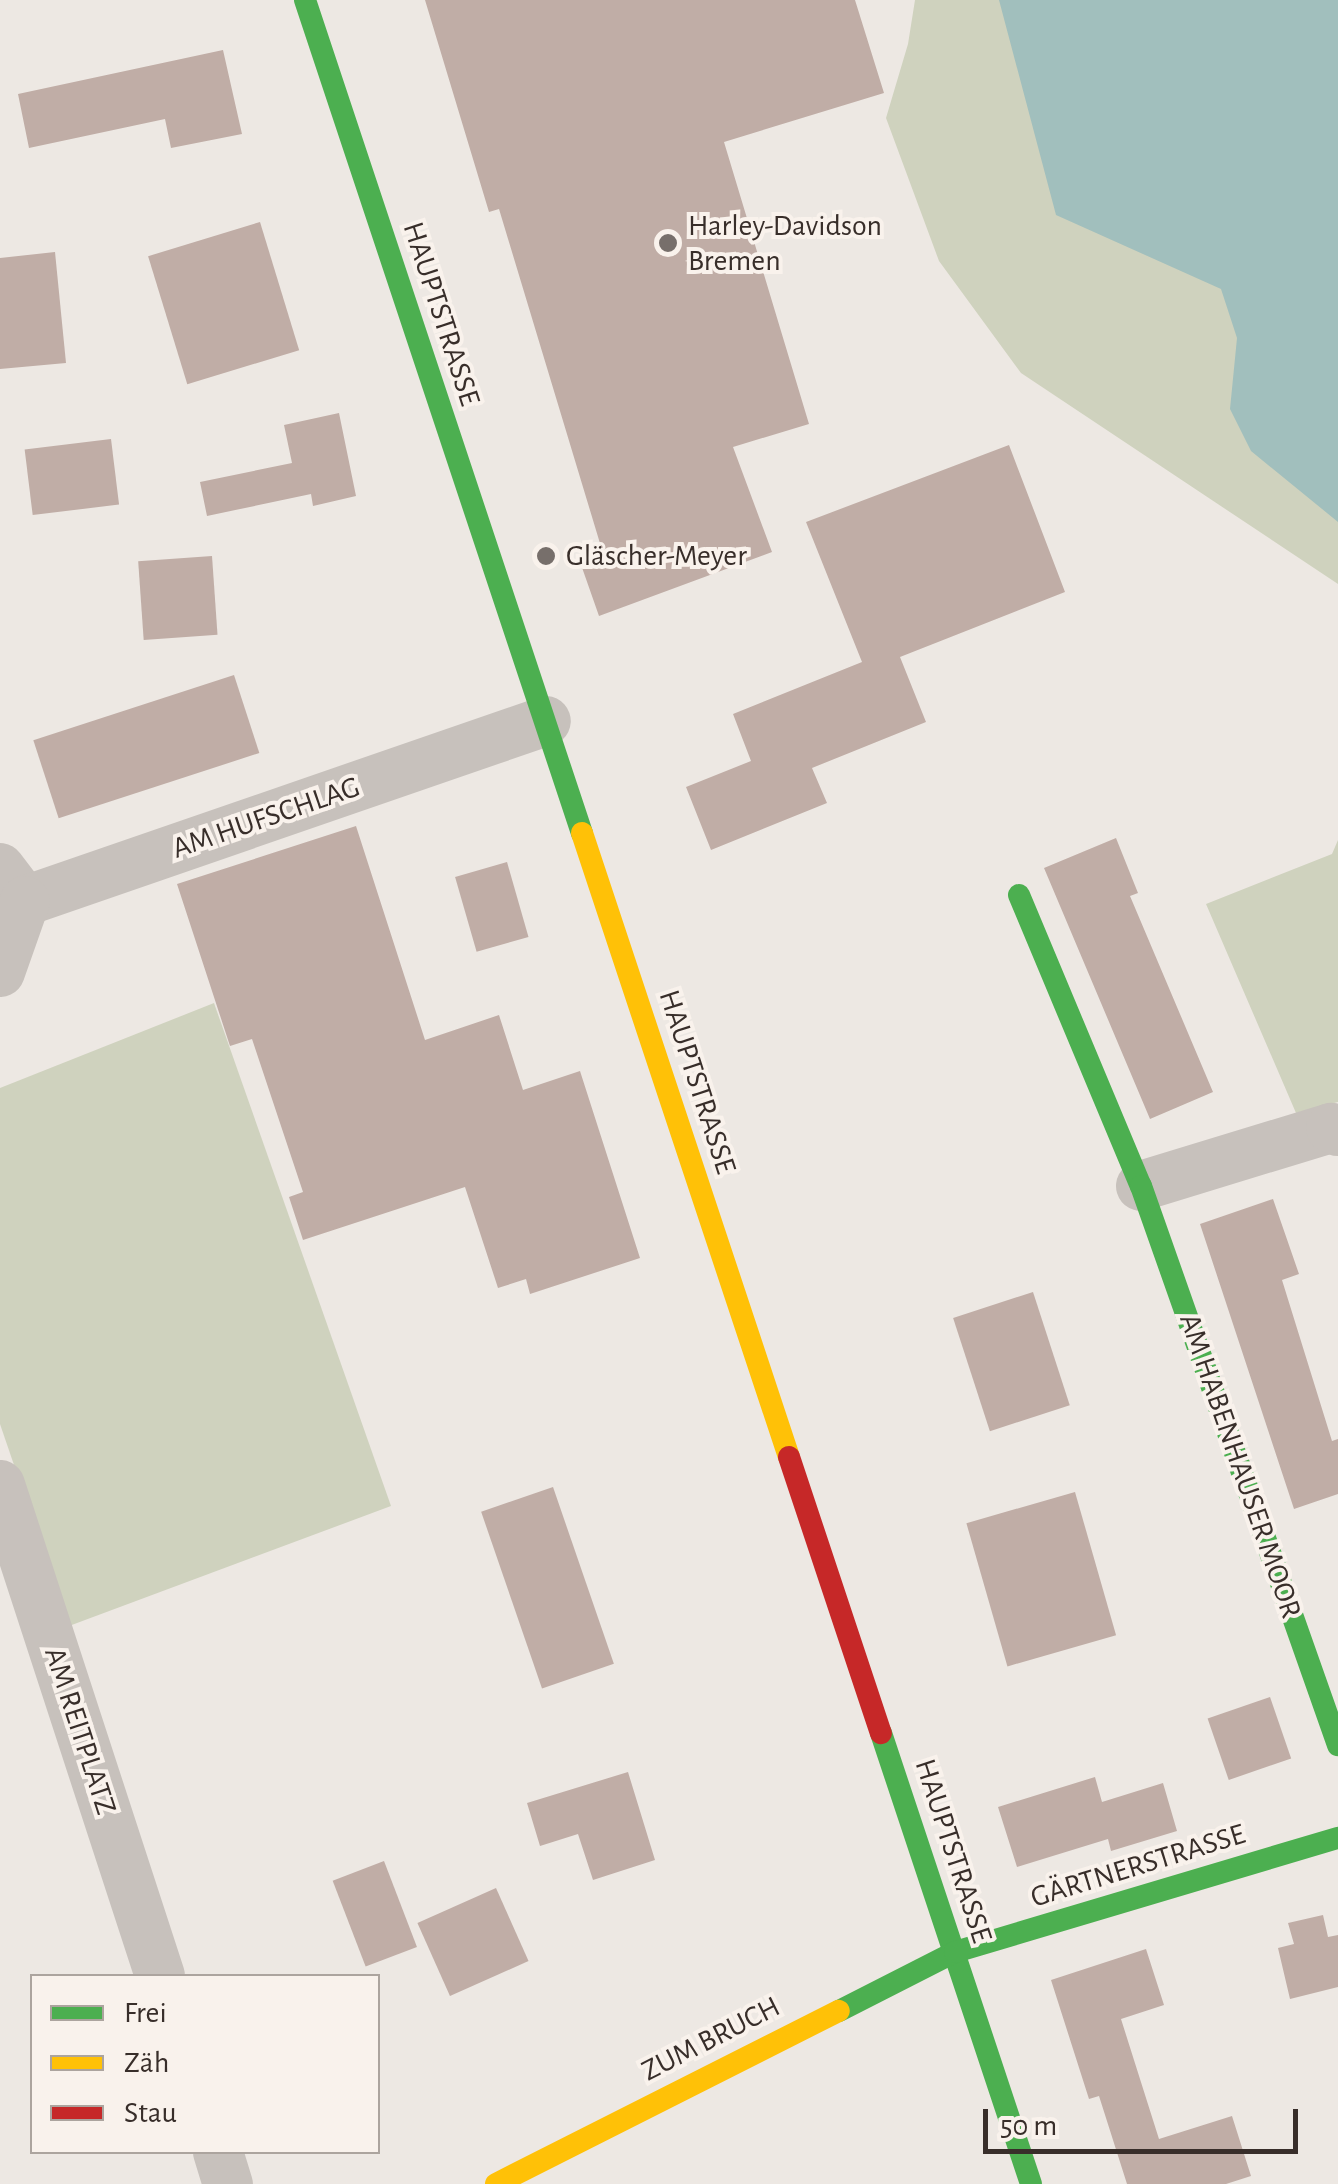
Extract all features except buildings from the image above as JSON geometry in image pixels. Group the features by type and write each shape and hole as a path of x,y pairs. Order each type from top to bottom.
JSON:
{"main road":[{"name":"HAUPTSTRASSE","path":"305,0 1032,2184"},
{"name":"AM HABENHAUSER MOOR","path":"1018,895 1141,1186 1338,1745"},
{"name":"GÄRTNERSTRASSE","path":"955,1952 1338,1838"},
{"name":"ZUM BRUCH","path":"496,2184 955,1952"}],"street":[{"name":"AM HUFSCHLAG","path":"12,885 546,720"},
{"path":"0,972 12,885"},
{"path":"1141,1186 1331,1128 1338,1131"},
{"name":"AM REITPLATZ","path":"0,1485 159,1974"},
{"path":"219,2154 228,2184"}],"green space":[{"path":"915,0 1338,0 1338,584 1021,373 939,261 886,118 908,44"},
{"path":"1338,840 1338,1102 1296,1113 1206,904 1332,854"},
{"path":"214,1003 391,1506 69,1626 0,1424 0,1088"}],"water":[{"path":"999,0 1338,0 1338,522 1251,451 1230,409 1237,338 1221,289 1056,215"}],"traffic: fast":[{"path":"305,0 582,833"},
{"path":"1019,895 1141,1186 1338,1745"},
{"path":"881,1733 1031,2184"},
{"path":"839,2011 955,1952 1338,1838"}],"traffic: slow":[{"path":"582,833 789,1457"},
{"path":"496,2184 839,2011"}],"traffic: jam":[{"path":"789,1457 881,1733"}],"place":[{"name":"Harley-Davidson Bremen","path":"668,243"},
{"name":"Gläscher-Meyer","path":"546,556"}]}
